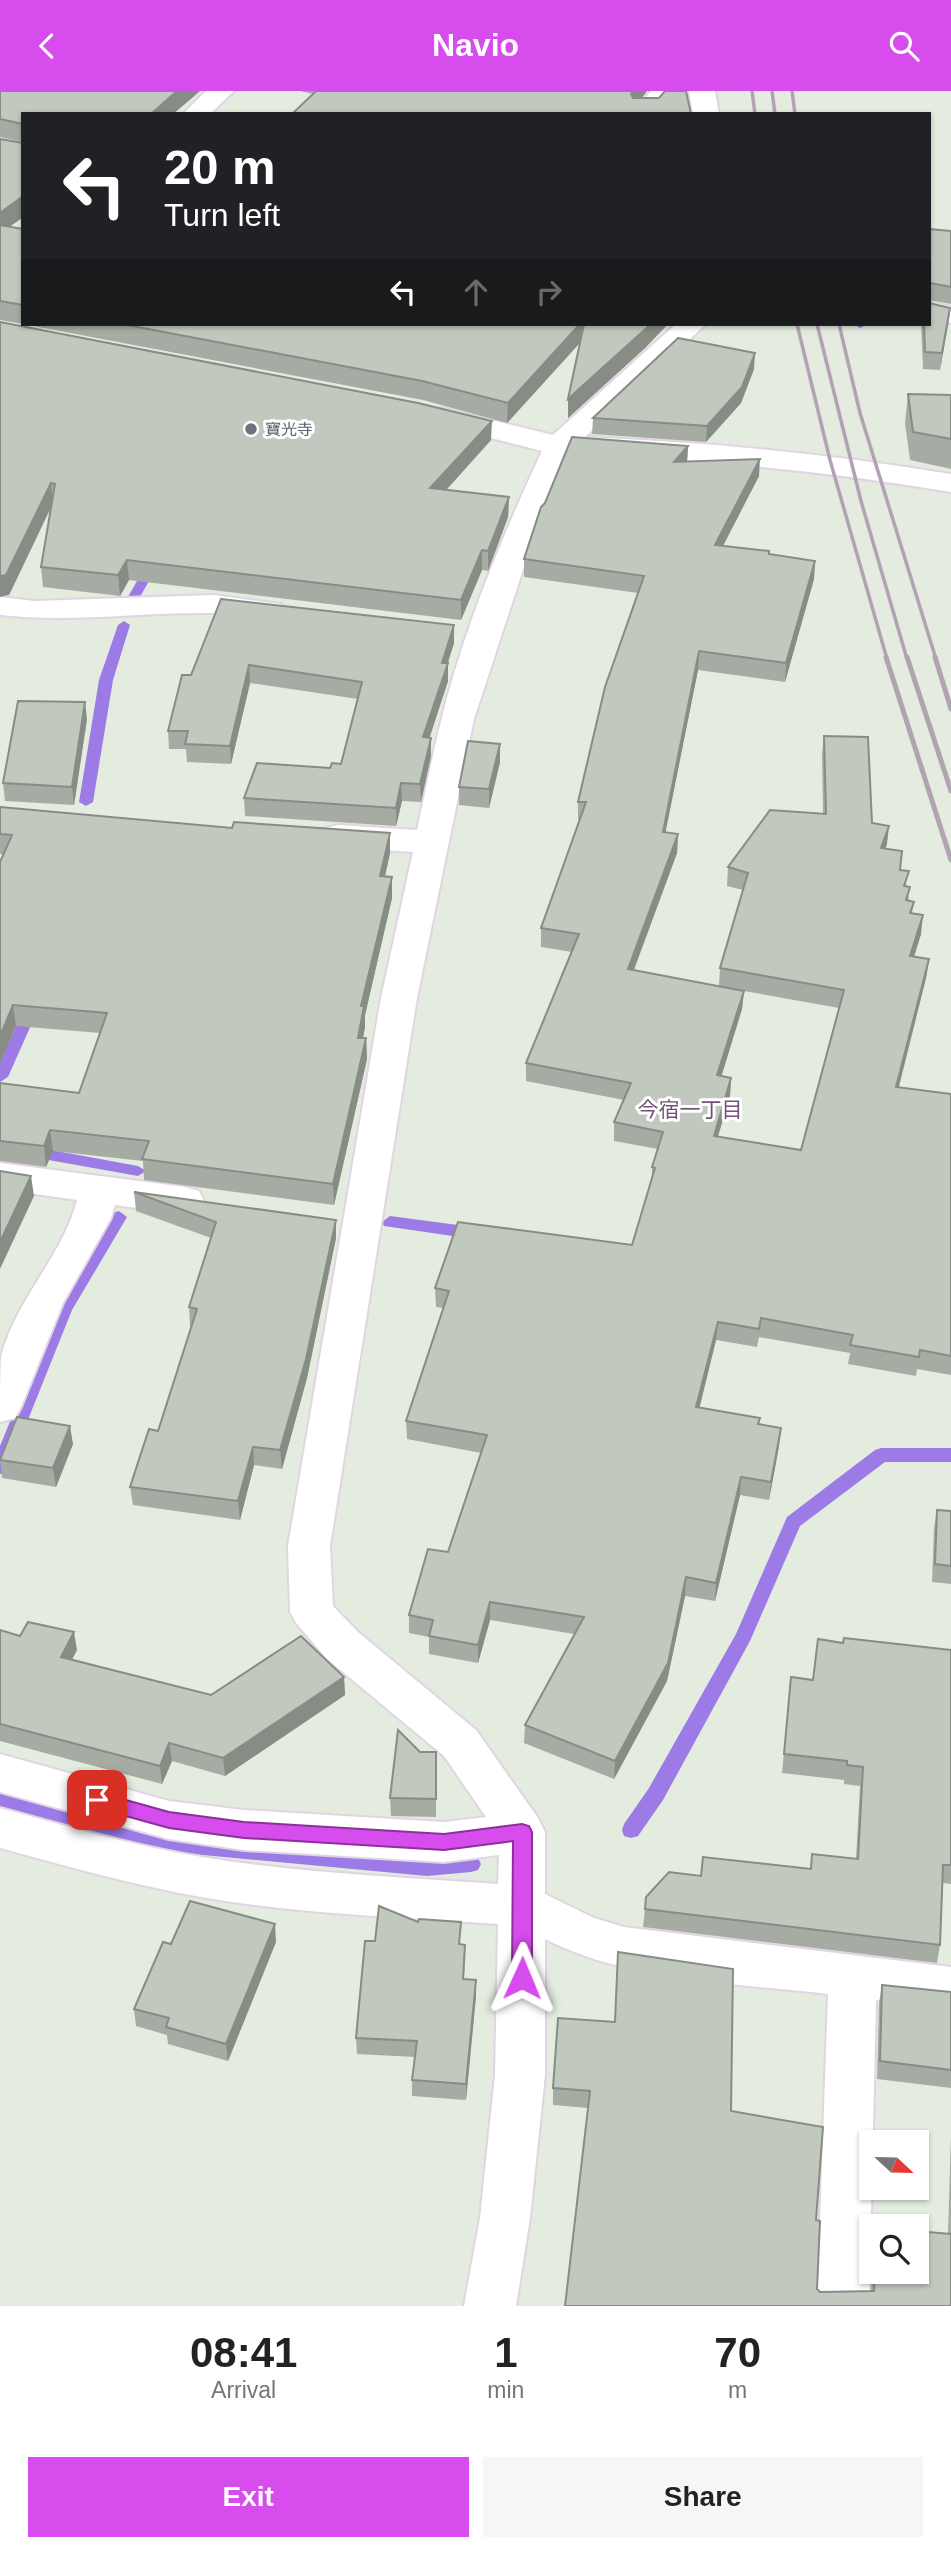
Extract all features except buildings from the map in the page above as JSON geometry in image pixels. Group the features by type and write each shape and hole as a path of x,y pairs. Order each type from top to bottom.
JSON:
{"street":[{"path":"197,112 221,91"},
{"path":"646,112 664,91"},
{"path":"702,91 706,112"},
{"path":"931,310 951,315"},
{"path":"490,2306 505,2218 520,2075 524,1906 522,1832 460,1743 342,1644 312,1612 309,1546 399,998 458,719 471,633 559,445 690,326"},
{"path":"422,412 527,440 559,445 699,451 852,467 951,482"},
{"path":"0,606 35,610 213,604 304,615"},
{"path":"305,834 430,842"},
{"path":"0,1176 223,1207"},
{"path":"0,1406 43,1303 92,1218 99,1190"},
{"path":"320,1220 362,1225"},
{"path":"0,1773 169,1820 244,1830 444,1842 522,1832"},
{"path":"0,1828 96,1854 202,1877 346,1893 524,1906 582,1935 624,1948 951,1988"},
{"path":"843,2306 853,1976"}],"waterway":[{"path":"134,597 152,565"},
{"path":"86,802 106,680 124,625"},
{"path":"0,1077 32,1007"},
{"path":"0,1155 34,1159 40,1153 138,1171"},
{"path":"0,1467 64,1309 119,1217"},
{"path":"390,1222 473,1233"},
{"path":"631,1830 656,1794 744,1636 793,1522 881,1455 951,1455"},
{"path":"0,1800 160,1843 427,1868 471,1864"}],"railway":[{"path":"752,91 755,112"},
{"path":"772,91 775,112"},
{"path":"792,91 795,112"},
{"path":"797,326 830,460 887,659"},
{"path":"817,326 861,501 907,659"},
{"path":"839,326 860,413 936,659"},
{"path":"886,657 951,860"},
{"path":"907,657 951,791"},
{"path":"935,657 951,709"}],"place":[{"name":"寶光寺","path":"251,429"}],"district":[{"name":"今宿一丁目","path":"690,1110"}],"route":[{"path":"97,1800 169,1820 244,1830 444,1842 522,1832 522,1978"}]}
